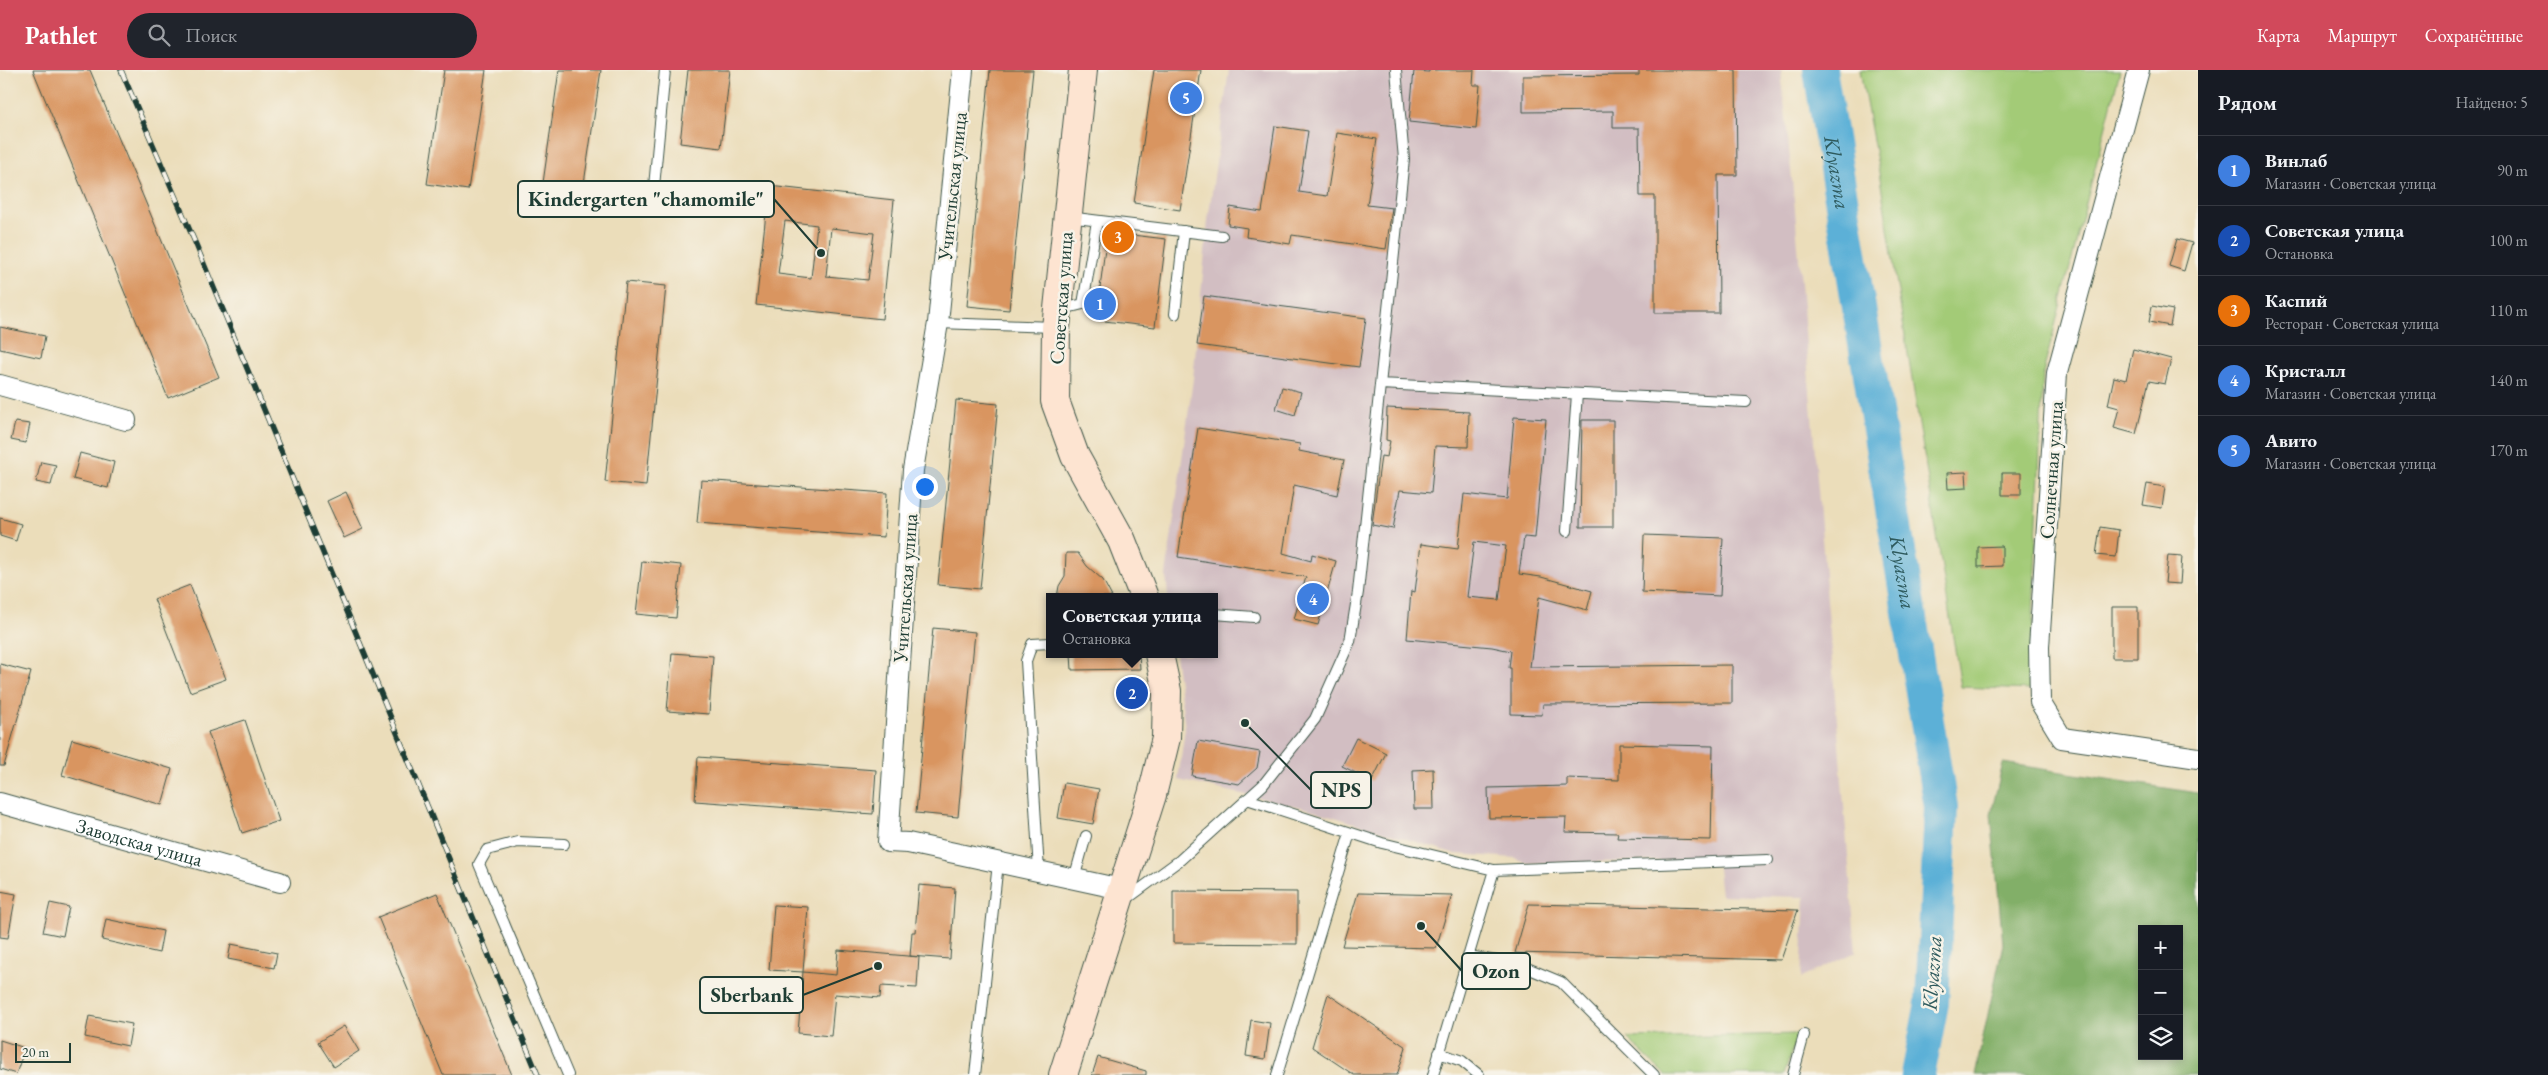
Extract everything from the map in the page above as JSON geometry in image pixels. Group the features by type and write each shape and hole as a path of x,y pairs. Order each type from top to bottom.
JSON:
{"main road":[{"name":"Советская улица","path":"1083,70 1057,319 1056,401 1075,456 1122,541 1142,593"},
{"path":"1063,1075 1152,795 1166,738 1167,691 1160,658"}],"street":[{"name":"Учительская улица","path":"963,70 938,324 913,470 888,842 908,843 1074,879 1118,898"},
{"name":"Солнечная улица","path":"2139,70 2057,373 2038,647 2040,702 2062,738 2198,758"},
{"path":"0,385 126,420"},
{"name":"Заводская улица","path":"0,803 280,882"}],"lane":[{"path":"652,208 664,70"},
{"path":"1118,898 1180,860 1263,785 1315,718 1350,641 1404,159 1396,70"},
{"path":"1067,217 1222,236"},
{"path":"938,324 1057,319 1083,304 1097,220"},
{"path":"1175,314 1184,231"},
{"path":"1380,384 1746,402"},
{"path":"1567,531 1577,394"},
{"path":"1218,614 1254,618"},
{"path":"1039,871 1026,661 1032,644 1046,643"},
{"path":"1247,799 1382,843 1494,870 1768,860"},
{"path":"1277,1075 1350,833"},
{"path":"1074,879 1086,836"},
{"path":"564,844 518,842 488,850 479,864 568,1075"},
{"path":"975,1075 998,863"},
{"path":"1433,1075 1494,870"},
{"path":"1468,956 1520,965 1561,982 1654,1075"},
{"path":"1793,1075 1804,1034"},
{"path":"1439,1053 1462,1061 1479,1075"}],"shaded area":[{"path":"1229,70 1781,70 1795,210 1856,952 1801,978 1805,897 1721,895 1717,860 1527,863 1515,858 1456,854 1305,808 1178,780 1185,728 1176,658 1218,658 1218,593 1168,593 1166,575 1193,379 1208,220"}],"green space":[{"path":"1860,70 2120,70 2043,373 2030,690 1961,687 1879,172"},
{"path":"2003,763 2198,793 2198,1075 1975,1075 2003,944 1991,814"},
{"path":"1797,1034 1784,1075 1665,1075 1627,1038"}],"building":[{"path":"33,70 90,70 219,377 168,398"},
{"path":"444,70 486,70 468,190 427,184"},
{"path":"559,70 601,70 580,210 540,204"},
{"path":"688,70 730,70 721,148 680,143"},
{"path":"990,70 1033,70 1009,310 967,306"},
{"path":"1154,70 1201,70 1180,210 1134,203"},
{"path":"1429,70 1474,70 1473,85 1480,85 1476,129 1409,122 1414,71 1429,72"},
{"path":"1639,70 1736,70 1737,175 1718,175 1719,313 1655,313 1655,196 1640,196 1639,128 1613,128 1613,111 1523,112 1523,76 1639,75"},
{"path":"1275,126 1308,131 1299,192 1327,196 1337,133 1377,139 1367,205 1392,208 1386,249 1292,235 1290,244 1246,237 1247,228 1228,225 1230,207 1262,212"},
{"path":"769,186 894,200 882,319 756,305","holes":["785,221 817,225 811,278 778,274","831,228 874,233 868,280 826,276"]},
{"path":"1107,232 1166,239 1155,327 1096,320"},
{"path":"2177,239 2192,243 2184,271 2169,266"},
{"path":"626,282 666,286 646,486 605,482"},
{"path":"1204,296 1366,318 1359,367 1197,345"},
{"path":"2152,306 2173,310 2170,326 2149,322"},
{"path":"0,327 45,336 41,358 0,349"},
{"path":"2133,349 2171,359 2165,384 2149,381 2136,434 2114,428 2119,408 2108,405 2114,377 2126,380"},
{"path":"1282,387 1301,392 1295,415 1276,409"},
{"path":"956,400 998,404 980,589 938,585"},
{"path":"1387,408 1469,412 1468,447 1435,446 1431,493 1400,490 1393,529 1372,525 1381,456 1387,457 1390,441 1386,440"},
{"path":"1514,417 1546,419 1535,538 1524,537 1519,574 1541,577 1592,591 1587,610 1539,597 1530,667 1732,665 1732,703 1543,704 1542,715 1511,714 1511,668 1509,668 1511,651 1492,647 1407,639 1411,591 1415,592 1421,544 1458,549 1464,494 1507,499","holes":["1474,542 1506,546 1499,600 1467,597"]},
{"path":"1582,420 1613,420 1613,527 1580,527"},
{"path":"15,422 30,424 26,443 11,440"},
{"path":"1198,428 1300,444 1299,451 1344,460 1337,495 1294,485 1283,553 1311,561 1312,554 1336,561 1318,625 1294,619 1306,577 1178,557"},
{"path":"80,453 114,462 108,488 73,479"},
{"path":"41,462 56,465 51,485 36,482"},
{"path":"1966,472 1967,488 1948,489 1947,473"},
{"path":"2002,473 2021,473 2021,495 2002,495"},
{"path":"701,480 887,493 884,537 697,523"},
{"path":"2147,484 2165,487 2162,508 2143,505"},
{"path":"346,492 363,529 344,538 327,501"},
{"path":"0,518 21,524 16,541 0,536"},
{"path":"2100,527 2119,530 2116,557 2096,555"},
{"path":"1644,535 1723,538 1720,596 1642,592"},
{"path":"2002,546 2002,566 1978,567 1978,547"},
{"path":"1066,553 1078,553 1087,566 1103,580 1110,593 1058,593 1059,586 1065,576"},
{"path":"2168,555 2182,556 2180,584 2165,583"},
{"path":"642,561 681,565 676,618 636,614"},
{"path":"190,585 226,679 190,692 154,599"},
{"path":"2112,607 2138,607 2138,658 2112,658"},
{"path":"933,628 975,632 958,817 916,813"},
{"path":"672,653 713,656 709,714 667,711"},
{"path":"1071,658 1139,658 1140,669 1072,670"},
{"path":"0,664 31,672 4,766 0,766"},
{"path":"245,720 279,821 242,833 208,732"},
{"path":"1356,738 1386,753 1372,781 1342,766"},
{"path":"72,739 172,769 162,805 62,775"},
{"path":"1198,741 1260,752 1257,768 1239,784 1192,776"},
{"path":"1619,744 1713,746 1711,840 1617,838 1618,833 1565,832 1566,817 1489,818 1488,788 1567,786 1567,778 1619,780"},
{"path":"698,757 876,770 873,814 695,801"},
{"path":"1433,769 1434,809 1414,809 1413,770"},
{"path":"1064,783 1099,789 1093,824 1058,818"},
{"path":"919,885 955,888 950,959 910,956 912,932 915,932"},
{"path":"0,891 16,894 8,938 0,937"},
{"path":"1173,891 1297,892 1297,944 1173,943"},
{"path":"437,893 512,1075 443,1075 378,917"},
{"path":"1358,893 1452,895 1436,948 1342,946"},
{"path":"50,903 69,907 63,936 43,932"},
{"path":"1529,904 1798,910 1781,960 1515,953"},
{"path":"774,905 808,907 803,972 769,970"},
{"path":"106,919 163,931 159,953 102,940"},
{"path":"231,944 277,953 274,968 228,959"},
{"path":"838,950 919,957 917,988 881,986 880,998 835,994 831,1036 798,1033 803,972 836,975"},
{"path":"1328,994 1406,1047 1397,1075 1354,1075 1312,1047"},
{"path":"89,1016 132,1024 128,1046 85,1037"},
{"path":"1251,1020 1270,1023 1265,1059 1246,1056"},
{"path":"344,1026 359,1051 334,1067 318,1042"},
{"path":"0,1040 25,1048 16,1074 0,1069"},
{"path":"1098,1057 1146,1071 1146,1075 1092,1075"}],"waterway":[{"name":"Klyazma","path":"1820,70 1941,807 1932,1003 1918,1075"}],"railway":[{"path":"121,70 197,247 538,1075"}],"place":[{"name":"Авито","path":"1186,98"},
{"name":"Каспий","path":"1118,237"},
{"name":"Kindergarten \"chamomile\"","path":"821,253"},
{"name":"Винлаб","path":"1100,304"},
{"name":"Кристалл","path":"1313,599"},
{"name":"Советская улица","path":"1132,693"},
{"name":"NPS","path":"1245,723"},
{"name":"Ozon","path":"1421,926"},
{"name":"Sberbank","path":"878,966"}]}
